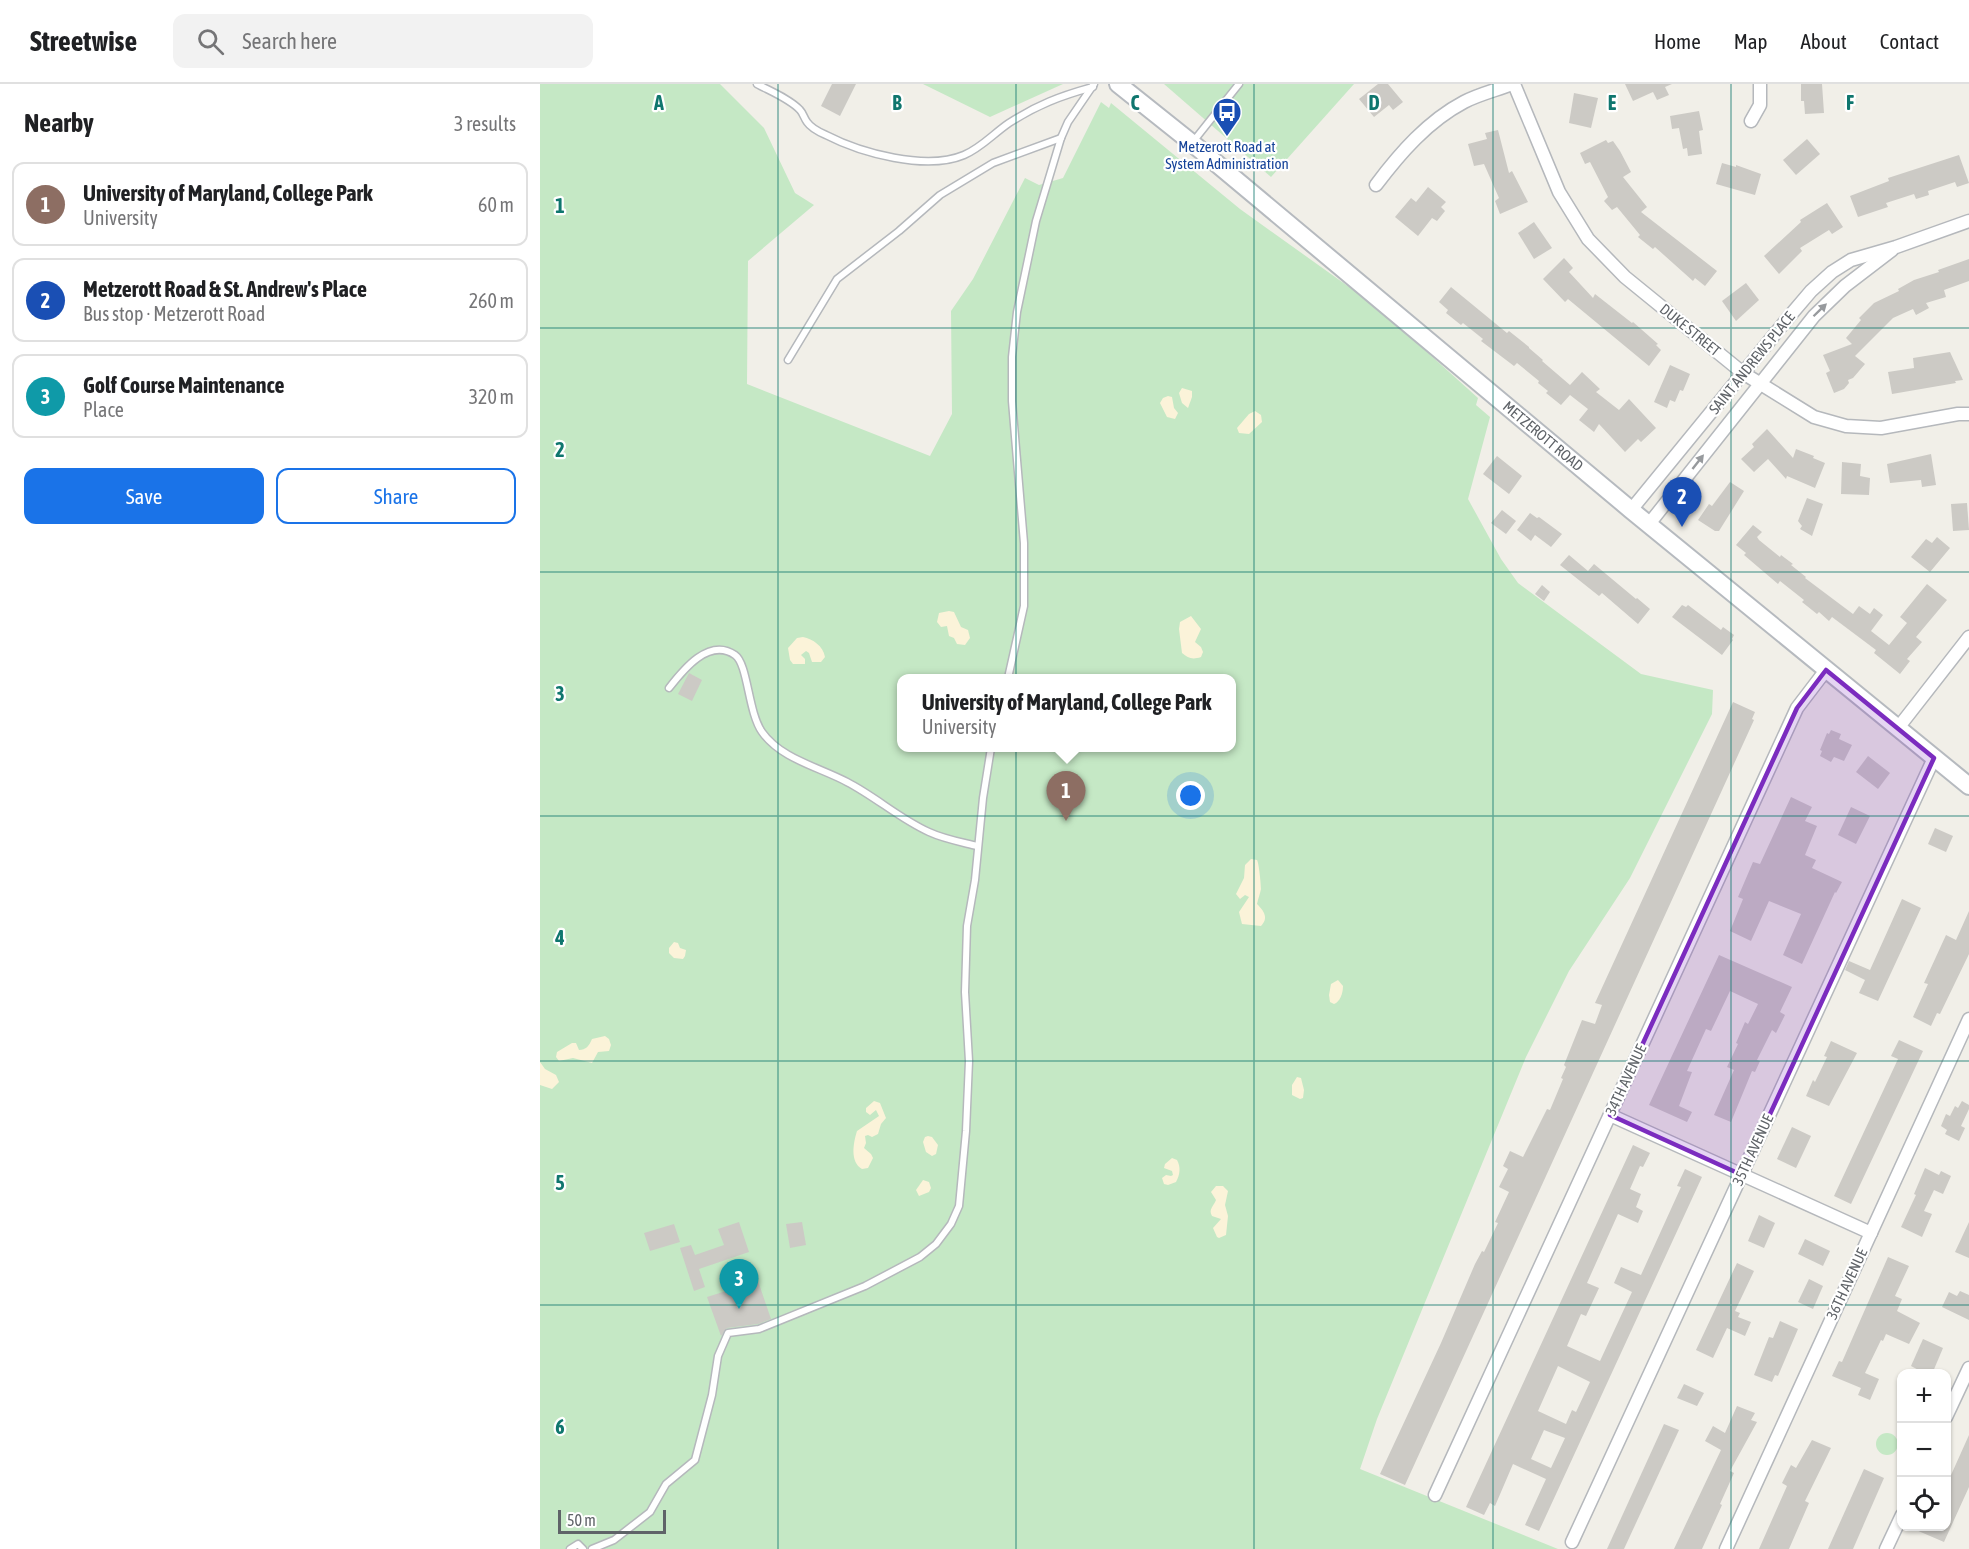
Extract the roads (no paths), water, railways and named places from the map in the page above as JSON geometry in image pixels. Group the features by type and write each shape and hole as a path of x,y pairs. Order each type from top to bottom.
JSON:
{"street":[{"name":"METZEROTT ROAD","path":"1118,84 1192,143 1631,510 1969,786"},
{"path":"1376,185 1398,156 1448,113 1464,102 1513,84"},
{"name":"DUKE STREET","path":"1513,84 1558,192 1588,239 1624,277 1743,373 1814,417 1846,426 1881,428 1969,414"},
{"path":"1751,121 1760,105 1760,84"},
{"name":"SAINT ANDREWS PLACE","path":"1631,510 1796,309 1832,273 1851,260 1896,248 1969,221"},
{"name":"SAINT ANDREWS PLACE","path":"1649,524 1814,316 1845,286 1896,248"},
{"path":"1898,728 1969,637"},
{"name":"34TH AVENUE","path":"1435,1495 1797,708 1826,670"},
{"name":"35TH AVENUE","path":"1572,1542 1934,758"},
{"name":"36TH AVENUE","path":"1726,1549 1969,1019"},
{"path":"1610,1115 1871,1233"},
{"path":"1951,1408 1969,1368"},
{"path":"1886,1549 1897,1526"}],"lane":[{"path":"757,84 800,110 808,124 847,145 903,159 928,160 949,159 963,155 979,147 1008,124 1055,97 1094,85"},
{"path":"1192,143 1239,84"},
{"path":"1009,674 1024,606 1022,523 1012,401 1012,357 1017,312 1036,221 1061,138 1069,120 1094,85"},
{"path":"788,360 837,279 899,231 939,195 993,163 1061,138"},
{"path":"669,688 683,670 699,657 711,651 723,651 735,655 742,662 753,717 774,746 790,756 849,783 929,832 946,839 977,846"},
{"path":"592,1549 614,1540 650,1512 666,1484 695,1460 712,1395 718,1356 728,1333 759,1329 865,1286 920,1257 936,1244 951,1224 961,1198 966,1131 969,1061 965,992 967,926 975,880 977,846 990,752"},
{"path":"570,1549 578,1544 583,1549"}],"place":[{"name":"Metzerott Road at System Administration","path":"1227,138"},
{"name":"Metzerott Road & St. Andrew's Place","path":"1682,527"},
{"name":"University of Maryland, College Park","path":"1066,821"},
{"name":"Golf Course Maintenance","path":"739,1309"}]}
